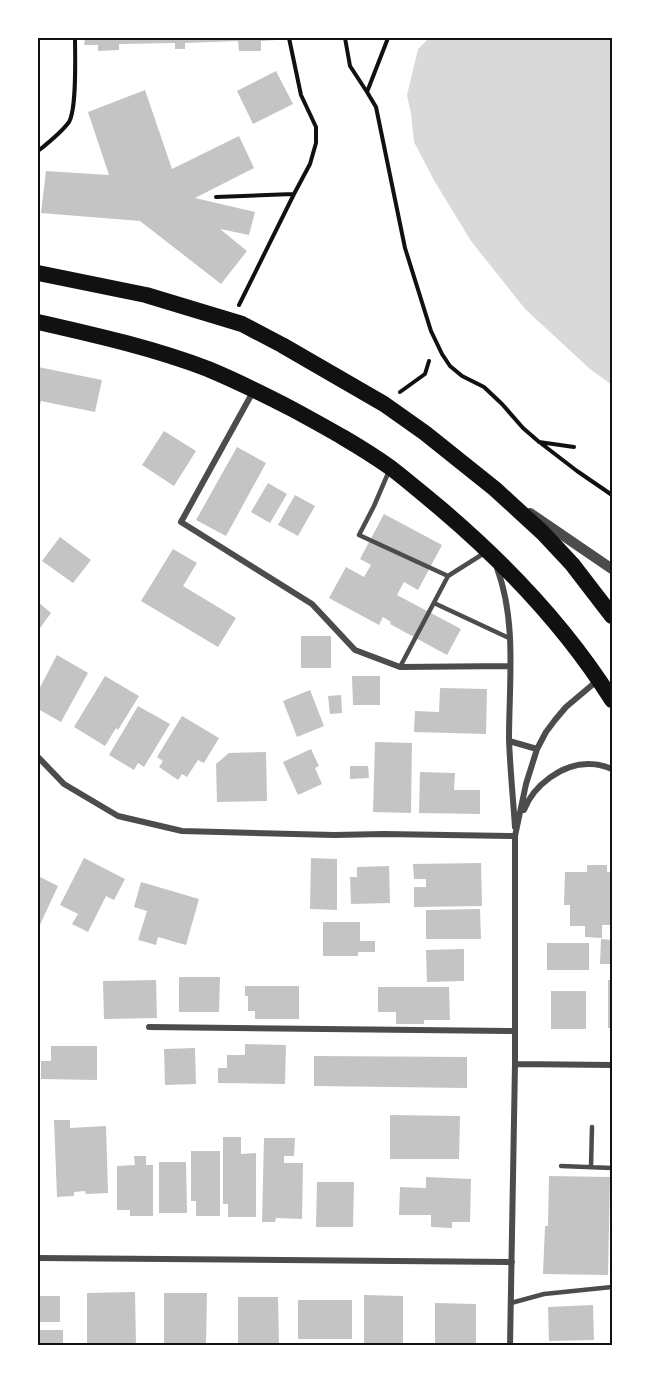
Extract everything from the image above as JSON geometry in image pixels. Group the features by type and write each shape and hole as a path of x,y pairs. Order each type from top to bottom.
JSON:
{"highway":[{"path":"38,273 146,295 242,324 384,405 495,489 565,556 612,616"},
{"path":"38,322 97,335 162,353 208,369 254,389 330,429 390,468 488,550 606,674 612,700"}],"street":[{"path":"254,389 181,522 312,604 356,650 400,667 510,666"},
{"path":"495,489 612,569"},
{"path":"488,550 503,587 509,638 509,741 515,836 515,1064 510,1346"},
{"path":"515,836 526,783 537,749 546,732 566,707 606,674"},
{"path":"509,741 537,749"},
{"path":"38,757 64,784 118,816 182,831 515,836"},
{"path":"515,836 526,805 538,788 552,776 577,764 601,765 612,769"},
{"path":"149,1028 515,1031"},
{"path":"515,1064 612,1065"},
{"path":"38,1258 512,1262"}],"lane":[{"path":"390,468 374,506 358,535 448,576"},
{"path":"400,667 448,576 488,550"},
{"path":"434,603 509,638"},
{"path":"591,1167 592,1127"},
{"path":"561,1166 612,1168"},
{"path":"511,1303 544,1294 612,1287"}],"path":[{"path":"38,151 52,140 69,121 74,95 75,38"},
{"path":"235,314 310,164 316,143 316,127 301,95 289,38"},
{"path":"345,38 350,66 376,106 405,248 431,331 442,354 450,366 462,376 484,387 522,428 612,495"},
{"path":"367,92 388,38"},
{"path":"216,197 294,194"},
{"path":"384,405 425,374 429,361"},
{"path":"538,441 573,447"}],"shaded area":[{"path":"429,38 612,38 612,385 590,369 525,309 471,241 435,182 414,142 407,95 418,49"}],"building":[{"path":"85,38 276,38 276,40 261,41 261,51 239,51 238,41 185,43 185,49 175,49 175,43 119,44 119,50 98,51 98,45 84,45"},
{"path":"276,71 293,104 253,124 237,91"},
{"path":"145,90 172,169 239,136 254,168 195,198 255,212 249,235 220,229 247,251 221,284 140,221 41,213 46,171 109,175 88,112"},
{"path":"38,367 102,380 95,412 41,401 38,413"},
{"path":"164,431 196,451 174,486 142,465"},
{"path":"237,447 266,463 226,536 196,520"},
{"path":"268,483 287,494 270,523 251,512"},
{"path":"295,495 315,506 298,536 278,525"},
{"path":"384,514 442,545 418,590 404,582 397,595 461,629 447,655 390,624 391,622 383,617 379,625 329,598 346,567 364,577 371,565 360,559"},
{"path":"60,537 91,560 73,583 42,561"},
{"path":"173,549 197,563 183,586 236,618 218,647 141,601"},
{"path":"38,602 51,613 38,631"},
{"path":"301,636 331,636 331,668 301,668"},
{"path":"57,655 88,673 61,722 38,709 38,691"},
{"path":"105,676 139,696 105,746 74,727"},
{"path":"352,676 380,676 380,705 353,705"},
{"path":"440,688 487,689 486,734 414,732 415,711 439,712"},
{"path":"310,690 324,726 297,737 283,701"},
{"path":"341,695 342,713 330,714 328,696"},
{"path":"138,706 170,724 144,767 138,763 134,770 109,755"},
{"path":"182,716 219,738 204,763 198,760 187,777 182,774 178,780 159,767 163,761 157,757"},
{"path":"375,742 412,743 411,813 373,812"},
{"path":"311,749 319,766 315,768 322,784 298,795 283,762"},
{"path":"266,752 267,801 217,802 216,764 229,753"},
{"path":"350,766 368,766 369,778 350,779"},
{"path":"420,772 455,773 454,790 480,790 480,814 419,813"},
{"path":"84,858 125,879 114,900 106,896 88,932 72,924 78,914 60,905"},
{"path":"311,858 337,859 337,910 310,909"},
{"path":"481,863 482,906 414,907 414,887 426,887 426,879 414,879 413,864"},
{"path":"587,865 607,865 607,872 612,872 612,925 602,925 602,938 585,937 585,926 570,926 570,905 564,905 565,872 587,872"},
{"path":"389,866 390,903 351,904 350,877 357,877 357,867"},
{"path":"38,876 58,886 38,929"},
{"path":"141,882 199,899 186,945 158,937 156,945 138,940 147,911 134,907"},
{"path":"480,909 481,939 426,939 426,910"},
{"path":"323,922 360,922 360,941 375,941 375,952 358,952 358,956 323,956"},
{"path":"601,939 612,940 612,964 600,964"},
{"path":"547,943 589,943 589,970 547,970"},
{"path":"464,949 464,981 427,982 426,950"},
{"path":"179,977 220,977 219,1012 179,1012"},
{"path":"156,980 157,1018 104,1019 103,981"},
{"path":"608,980 612,980 612,1028 608,1028"},
{"path":"245,986 299,986 299,1019 255,1019 255,1011 248,1011"},
{"path":"378,987 449,987 450,1020 424,1020 424,1024 396,1024 396,1012 378,1012"},
{"path":"551,991 586,991 586,1029 551,1029"},
{"path":"245,1044 286,1045 285,1084 218,1083 218,1068 227,1068 227,1055 245,1055"},
{"path":"51,1046 97,1046 97,1080 41,1079 41,1061 51,1061"},
{"path":"195,1048 196,1084 165,1085 164,1049"},
{"path":"314,1056 467,1057 467,1088 314,1086"},
{"path":"390,1115 460,1116 459,1159 390,1159"},
{"path":"54,1120 70,1120 70,1128 106,1126 108,1193 86,1194 85,1191 74,1192 74,1196 57,1197"},
{"path":"223,1137 241,1137 241,1154 256,1153 256,1217 228,1217 228,1204 223,1204"},
{"path":"264,1138 295,1138 294,1156 284,1156 284,1163 303,1163 302,1219 276,1218 275,1222 262,1222"},
{"path":"191,1151 220,1151 220,1216 196,1216 196,1201 191,1201"},
{"path":"134,1156 146,1156 146,1165 153,1165 153,1216 130,1216 130,1210 117,1210 117,1166 135,1165"},
{"path":"159,1162 186,1162 187,1213 159,1213"},
{"path":"549,1176 610,1177 608,1275 543,1274 545,1226 548,1226"},
{"path":"426,1177 471,1179 470,1222 452,1222 452,1228 431,1227 431,1215 399,1215 400,1187 426,1188"},
{"path":"317,1182 354,1182 353,1227 316,1227"},
{"path":"135,1292 136,1346 87,1346 87,1293"},
{"path":"164,1293 207,1293 206,1345 164,1345"},
{"path":"364,1295 403,1296 403,1346 364,1346"},
{"path":"38,1296 60,1296 60,1322 38,1322"},
{"path":"238,1297 278,1297 279,1343 238,1343"},
{"path":"298,1300 352,1300 352,1339 298,1339"},
{"path":"435,1303 476,1304 476,1346 435,1346"},
{"path":"593,1305 594,1340 549,1341 548,1307"},
{"path":"38,1330 63,1330 63,1346 38,1346"}]}
